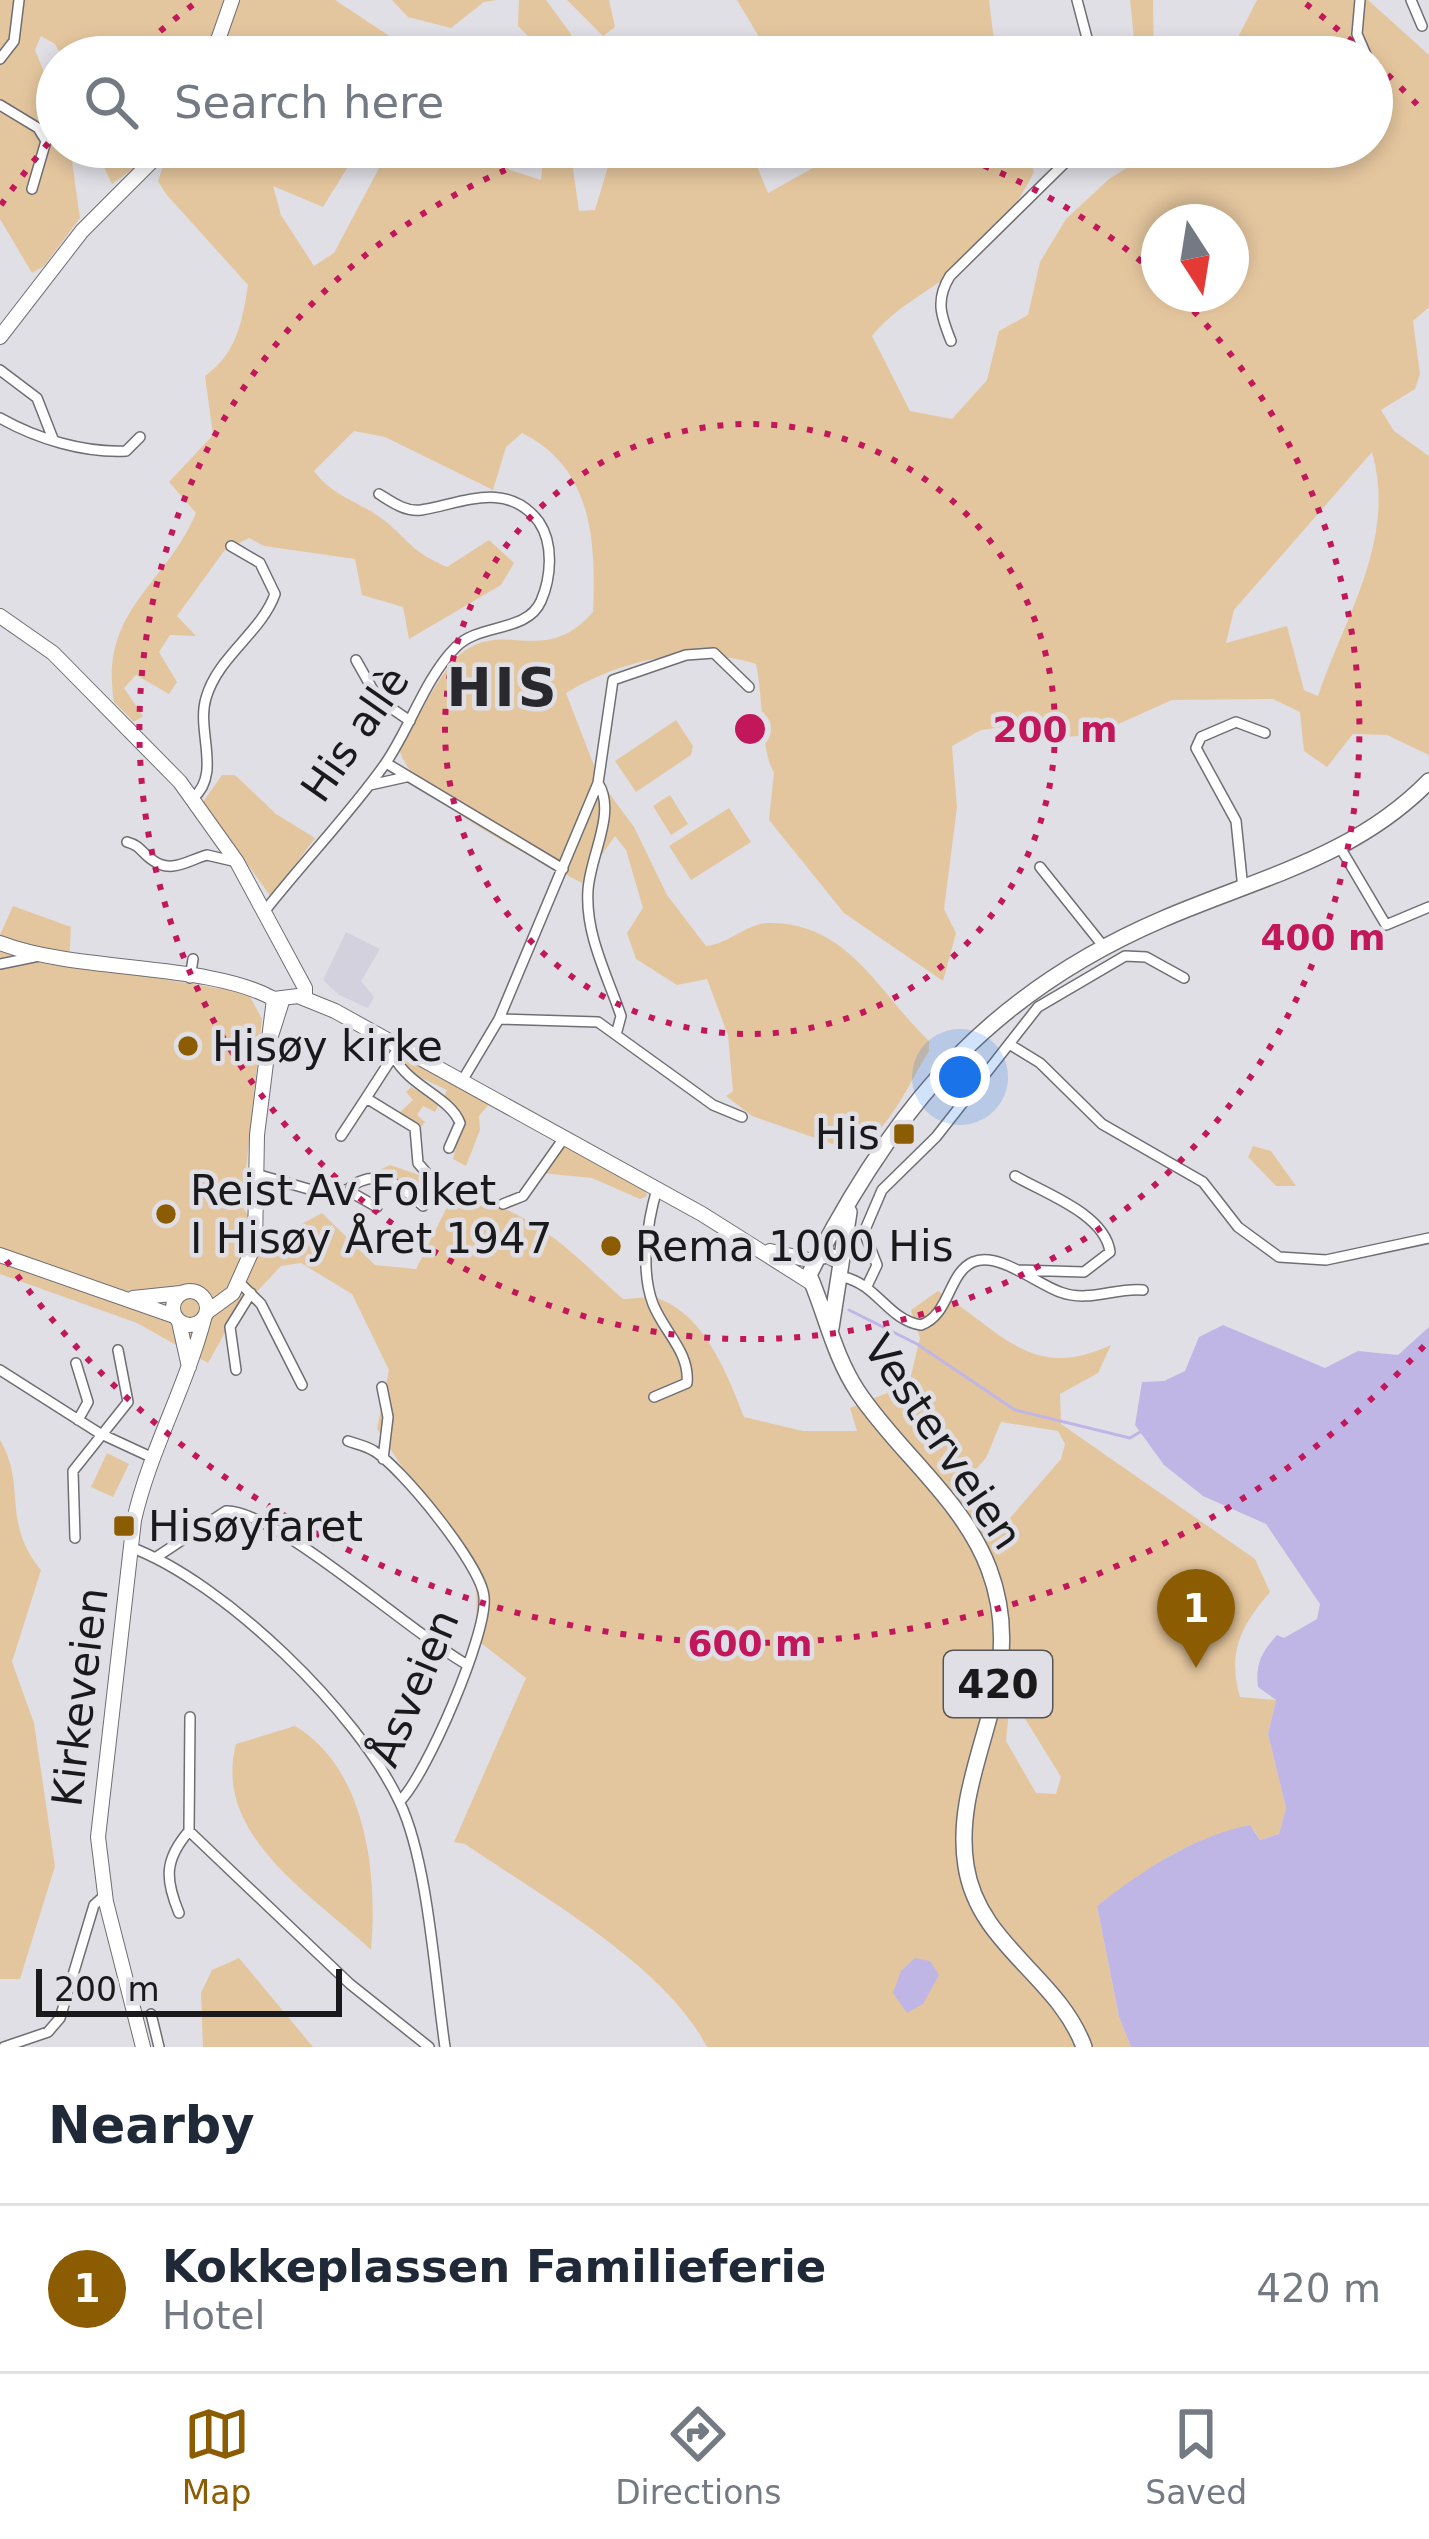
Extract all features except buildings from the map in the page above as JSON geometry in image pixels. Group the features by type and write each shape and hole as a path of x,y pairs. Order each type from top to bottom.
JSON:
{"main road":[{"path":"219,36 232,0"},
{"path":"0,337 82,231 145,168"},
{"path":"0,616 53,652 194,798 237,862 304,998"},
{"name":"Vesterveien","path":"815,1259 906,1110 951,1058 1019,1000 1105,947 1342,849 1378,826 1429,781"},
{"path":"0,943 39,956 190,978 278,998 304,998 396,1052 462,1081 657,1189 824,1290 841,1275 827,1255 783,1257 754,1245"},
{"path":"0,1255 195,1325 245,1288 255,1244 268,1042 278,998"},
{"name":"Vesterveien","path":"830,1331 856,1186"},
{"name":"420","path":"814,1284 815,1259"},
{"name":"Vesterveien","path":"814,1284 859,1394 957,1514 983,1556 1002,1618 1001,1665 966,1824 970,1883 983,1916 1063,2003 1084,2047"},
{"path":"104,1294 145,1300 245,1288"},
{"path":"181,1293 174,1301 176,1319 190,1372"},
{"path":"200,1294 205,1315"},
{"name":"Kirkeveien","path":"143,2047 105,1895 98,1798 130,1547 153,1458 190,1372 205,1315"}],"street":[{"path":"0,59 14,41 19,0"},
{"path":"1076,0 1086,36"},
{"path":"1358,36 1360,0"},
{"path":"1411,0 1422,26"},
{"path":"0,105 36,127"},
{"path":"32,189 38,168"},
{"path":"951,341 940,315 939,292 1060,168"},
{"path":"0,370 37,398 53,440"},
{"path":"0,418 53,440 106,452 126,451 140,437"},
{"name":"His allè","path":"264,912 386,763 457,646 476,633 530,617 541,603 550,569 548,542 538,520 493,497 466,496 422,510 404,509 380,494"},
{"path":"194,798 203,790 208,773 202,728 208,690 275,594 260,563 231,546"},
{"path":"462,1081 499,1018 598,783 613,680 686,655 714,653 749,687"},
{"path":"356,660 378,699 410,721"},
{"path":"1244,889 1236,821 1196,748 1202,737 1236,722 1265,733"},
{"path":"386,763 563,869"},
{"path":"368,785 406,777"},
{"path":"598,783 608,806 592,859 587,915 621,1016 617,1031"},
{"path":"128,842 155,862 174,866 185,867 207,856 237,862"},
{"path":"1342,849 1386,926 1429,907"},
{"path":"1040,867 1105,947"},
{"path":"0,964 39,956"},
{"path":"868,1284 877,1265 864,1232 870,1210 1038,1007 1125,956 1147,957 1184,977"},
{"path":"190,978 193,959"},
{"path":"499,1018 581,1019 617,1031 713,1105 742,1117"},
{"path":"1009,1045 1040,1063 1102,1124 1203,1182 1238,1227 1279,1257 1326,1259 1429,1238"},
{"path":"341,1136 396,1052"},
{"path":"396,1052 406,1079 456,1112 460,1123 448,1148"},
{"path":"366,1098 416,1128 418,1163 440,1189"},
{"path":"502,1204 523,1196 564,1138"},
{"path":"256,1174 312,1190 347,1190 377,1207"},
{"path":"1013,1270 1084,1272 1110,1252 1103,1232 1090,1220 1015,1175"},
{"path":"347,1190 365,1177 379,1177 404,1187 423,1206"},
{"path":"654,1397 687,1383 689,1366 651,1300 647,1245 657,1189"},
{"path":"841,1275 868,1284 902,1319 921,1325 940,1312 967,1265 986,1260 1064,1294 1102,1297 1143,1290"},
{"path":"236,1370 230,1327 245,1288"},
{"path":"245,1288 302,1385"},
{"path":"75,1538 73,1471 99,1432 128,1402 118,1350"},
{"path":"76,1363 88,1402 78,1420"},
{"path":"0,1370 78,1420 153,1458"},
{"path":"382,1387 388,1417 383,1459"},
{"name":"Åsveien","path":"348,1442 383,1459 469,1556 485,1599 479,1634 423,1771 400,1801"},
{"path":"155,1558 226,1511 255,1515 395,1619 466,1664"},
{"path":"130,1547 155,1558 221,1603 310,1678 400,1801 417,1867 445,2047"},
{"path":"1001,1665 1029,1672"},
{"path":"178,1912 167,1882 169,1861 189,1832 190,1717"},
{"path":"189,1832 350,1984 429,2047"},
{"name":"Kirkeveien","path":"10,2046 54,2025 94,1905 105,1895"},
{"path":"151,2014 159,2047"}],"shaded area":[{"path":"0,0 335,0 389,36 36,36 36,168 73,168 80,218 44,266 32,273 0,219"},
{"path":"392,0 497,0 484,2 451,28 408,17"},
{"path":"519,0 546,0 571,34 528,36 518,26"},
{"path":"567,0 609,0 615,27 603,36"},
{"path":"737,0 989,0 993,36 758,36"},
{"path":"1130,0 1153,0 1154,36 1134,36"},
{"path":"1257,0 1368,0 1429,55 1429,307 1413,321 1420,374 1415,389 1381,410 1394,431 1429,456 1429,755 1387,735 1353,734 1327,767 1304,751 1300,712 1273,699 1172,700 1094,735 1063,737 1025,724 981,730 952,746 957,807 944,909 956,933 943,981 844,913 769,820 774,772 767,752 756,664 707,655 658,658 611,671 566,693 600,781 634,827 667,895 706,946 767,923 819,934 860,963 929,1041 929,1051 897,1107 877,1133 853,1151 752,1116 726,1096 733,1091 728,1035 707,979 677,985 636,959 627,933 643,908 626,850 615,836 582,883 477,826 426,788 408,768 399,748 438,683 463,652 495,640 559,637 593,612 593,559 585,509 563,466 522,433 506,447 493,490 385,437 354,431 314,471 330,487 385,521 418,551 447,567 489,540 514,563 501,585 409,639 403,607 362,595 355,559 264,546 249,538 224,551 177,616 196,636 170,635 159,652 177,682 169,694 136,675 124,688 143,716 134,722 114,702 112,670 125,621 196,513 169,482 213,435 205,376 231,347 248,285 166,194 158,181 163,168 347,168 323,207 273,186 281,215 314,266 334,253 379,168 507,168 541,180 542,168 574,168 579,211 595,210 608,168 758,168 768,193 813,168 1033,168 1018,200 965,262 900,309 872,336 910,411 952,419 987,380 999,331 1028,315 1040,262 1066,219 1127,168 1393,168 1393,36 1239,36","holes":["1372,452 1378,484 1373,546 1318,696 1304,690 1287,626 1226,643 1234,610"]},
{"path":"104,168 134,168 112,184"},
{"path":"676,720 693,746 691,755 636,792 615,761"},
{"path":"222,775 235,775 276,814 315,838 271,897 203,802"},
{"path":"670,795 688,824 671,835 653,806"},
{"path":"729,808 751,842 691,880 669,846"},
{"path":"13,906 71,927 69,964 248,993 262,1019 242,1207 269,1242 322,1213 375,1265 416,1269 454,1193 482,1200 547,1233 623,1299 648,1297 678,1309 714,1350 744,1417 803,1431 857,1431 850,1408 909,1384 920,1338 911,1310 938,1291 1000,1336 1038,1355 1084,1355 1111,1345 1098,1373 1060,1394 1061,1424 1255,1559 1270,1592 1239,1640 1236,1681 1240,1697 1276,1700 1268,1734 1286,1808 1279,1834 1260,1840 1254,1830 1211,1838 1151,1867 1097,1906 1119,2017 1131,2047 707,2047 688,2017 632,1960 529,1886 465,1844 454,1842 526,1678 477,1640 476,1578 377,1429 389,1370 352,1294 301,1263 281,1266 235,1315 208,1363 137,1323 0,1274 0,935","holes":["1001,1422 1058,1431 1065,1444 1061,1459 991,1540 964,1492 966,1480 986,1458","1009,1711 1024,1717 1061,1777 1056,1794 1036,1793 1006,1741"]},
{"path":"346,932 380,949 361,981 374,997 368,1008 339,995 323,980"},
{"path":"404,1058 490,1103 479,1116 480,1130 466,1166 453,1159 461,1127 443,1099 447,1090 411,1073 401,1061"},
{"path":"411,1087 439,1104 435,1112 423,1106 417,1115 425,1122 422,1126 399,1113 413,1100 406,1092"},
{"path":"562,1143 645,1188 647,1196 640,1199 592,1178 541,1173"},
{"path":"1253,1146 1271,1151 1296,1186 1276,1186 1248,1157"},
{"path":"390,1165 422,1176 438,1194 432,1208 391,1177 373,1173"},
{"path":"1223,1325 1325,1368 1358,1351 1398,1355 1429,1327 1429,2047 1131,2047 1119,2017 1097,1906 1150,1868 1209,1837 1250,1825 1260,1840 1279,1834 1286,1808 1268,1734 1276,1700 1258,1687 1259,1665 1277,1635 1284,1638 1317,1619 1320,1604 1266,1524 1203,1496 1164,1465 1135,1425 1142,1382 1164,1381 1185,1371 1199,1337"},
{"path":"0,1440 12,1473 22,1536 41,1570 12,1662 34,1723 55,1866 20,1979 0,1979"},
{"path":"107,1453 129,1464 113,1497 91,1487"},
{"path":"295,1726 338,1768 352,1795 369,1857 371,1950 273,1861 239,1807 233,1777 236,1744"},
{"path":"239,1958 313,2047 203,2047 201,1993 212,1970"},
{"path":"915,1958 930,1961 939,1975 923,2004 907,2013 893,1993 901,1971"}],"waterway":[{"path":"849,1310 917,1344 1015,1410 1130,1438 1140,1432"}],"place":[{"name":"Hisøy kirke","path":"188,1046"},
{"name":"His","path":"904,1134"},
{"name":"Reist Av Folket I Hisøy Året 1947","path":"166,1214"},
{"name":"Rema 1000 His","path":"611,1246"},
{"name":"Hisøyfaret","path":"124,1526"},
{"name":"Kokkeplassen Familieferie","path":"1196,1668"}],"district":[{"name":"HIS","path":"503,687"}]}
